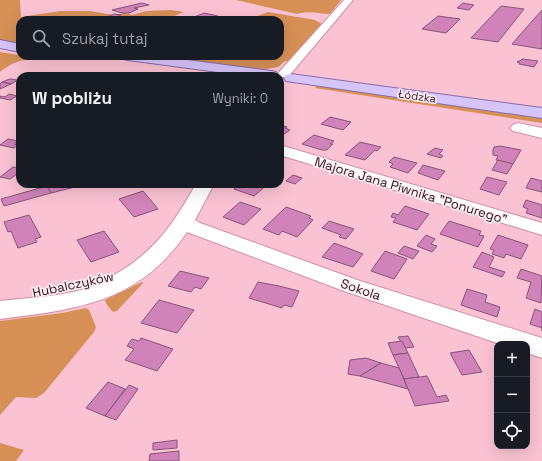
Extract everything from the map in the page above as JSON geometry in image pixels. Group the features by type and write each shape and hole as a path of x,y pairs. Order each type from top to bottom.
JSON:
{"main road":[{"path":"0,44 16,47"},
{"name":"Łódzka","path":"157,60 243,72"},
{"name":"Łódzka","path":"284,78 542,114"}],"street":[{"path":"284,72 349,0"},
{"path":"518,128 542,133"},
{"name":"Majora Jana Piwnika \"Ponurego\"","path":"284,151 542,229"},
{"name":"Hubalczyków","path":"0,310 57,303 93,295 119,282 145,264 171,240 184,222 203,188"},
{"name":"Sokola","path":"184,222 193,227 352,286 542,348"},
{"name":"Hubalczyków","path":"0,297 52,291 88,283 145,264"}],"shaded area":[{"path":"0,0 20,0 21,16 16,16 16,44 0,41"},
{"path":"236,0 341,0 330,14 309,12 297,14"},
{"path":"171,10 184,12 174,16 28,16 61,11 90,11 113,15 125,13 132,15 147,11"},
{"path":"268,12 315,20 322,24 289,61 285,61 278,67 266,69 247,68 186,60 284,60 284,16 258,16"},
{"path":"0,52 16,55 16,60 23,60 15,63 0,72"},
{"path":"317,85 542,117 542,123 315,88"},
{"path":"142,282 143,283 117,311 113,312 107,305 105,300"},
{"path":"86,308 89,310 96,327 94,332 44,393 36,398 16,397 0,415 0,321 62,313"},
{"path":"0,443 24,450 16,461 0,461"}],"building":[{"path":"142,3 149,5 134,8 138,9 129,13 122,13 112,10"},
{"path":"463,3 474,5 469,10 457,8"},
{"path":"501,6 524,9 498,42 471,38"},
{"path":"542,10 542,49 512,44"},
{"path":"204,13 218,16 197,16"},
{"path":"114,14 121,15 118,16 109,16"},
{"path":"438,16 460,19 446,33 422,29"},
{"path":"522,59 538,61 534,67 519,64 520,63 517,62"},
{"path":"10,79 16,80 11,84 2,82"},
{"path":"2,82 11,84 0,89 0,84"},
{"path":"9,94 16,96 10,100 0,98 0,96 5,97"},
{"path":"330,117 351,122 343,130 321,124"},
{"path":"284,126 290,130 284,134"},
{"path":"314,135 334,141 330,144 333,144 327,150 322,150 302,144"},
{"path":"8,139 16,141 14,144 16,144 16,146 14,148 0,145"},
{"path":"360,142 381,147 377,151 375,150 365,160 345,155"},
{"path":"500,146 521,150 513,164 496,160 498,156 493,155 493,150 494,147"},
{"path":"435,148 443,150 439,154 443,156 441,158 427,154"},
{"path":"394,157 417,163 408,173 390,167 393,164 389,162"},
{"path":"498,160 513,164 507,174 492,170"},
{"path":"423,165 445,171 438,180 418,173"},
{"path":"13,167 16,167 16,175 10,179 0,177"},
{"path":"293,175 302,178 295,184 286,181"},
{"path":"487,177 507,182 499,195 480,189"},
{"path":"531,178 542,181 542,192 526,188"},
{"path":"40,188 48,188 51,193 4,206 1,199"},
{"path":"48,188 71,188 51,193"},
{"path":"235,188 263,188 254,196 234,189"},
{"path":"143,191 158,209 134,217 119,199"},
{"path":"526,200 542,205 542,218 526,213 528,209 523,207"},
{"path":"240,202 261,209 244,225 223,217"},
{"path":"405,206 429,214 417,230 393,222 396,218 391,217 393,213 398,215"},
{"path":"286,207 311,216 309,218 313,220 297,237 282,231 279,235 263,229"},
{"path":"29,215 41,237 35,239 37,242 18,248 11,231 8,232 4,222"},
{"path":"329,221 354,229 346,239 339,237 341,235 322,228"},
{"path":"449,221 481,231 479,235 484,236 478,247 440,234"},
{"path":"104,231 119,252 91,262 77,240"},
{"path":"426,235 435,239 431,244 437,246 432,252 417,246"},
{"path":"498,235 528,245 521,259 506,254 504,258 492,254 494,250 490,249"},
{"path":"334,243 363,254 353,267 322,257"},
{"path":"404,246 419,251 413,259 398,253"},
{"path":"385,251 407,259 394,279 371,271"},
{"path":"482,252 494,257 489,267 505,272 502,277 473,267"},
{"path":"521,269 542,276 541,303 526,298 531,282 517,278"},
{"path":"180,271 209,278 201,289 195,287 191,292 168,286"},
{"path":"258,282 299,291 292,307 284,305 282,308 249,298"},
{"path":"467,289 487,295 485,302 500,307 497,317 461,305"},
{"path":"159,300 194,310 177,333 141,323"},
{"path":"535,309 542,312 542,328 530,324"},
{"path":"408,336 414,347 405,348 398,337"},
{"path":"141,338 173,349 157,371 125,360 134,349 127,346 132,339 139,341"},
{"path":"402,341 408,353 393,355 388,343"},
{"path":"469,350 482,372 462,375 450,353"},
{"path":"408,353 419,377 404,379 393,355"},
{"path":"366,358 381,363 360,376 348,374 350,360"},
{"path":"381,363 399,368 408,389 360,376"},
{"path":"427,376 437,397 446,395 449,401 415,406 404,379"},
{"path":"108,382 125,389 105,416 86,408"},
{"path":"129,385 138,389 116,420 105,416"},
{"path":"177,440 177,448 153,450 153,443"},
{"path":"179,451 179,461 149,461 150,454"}]}
